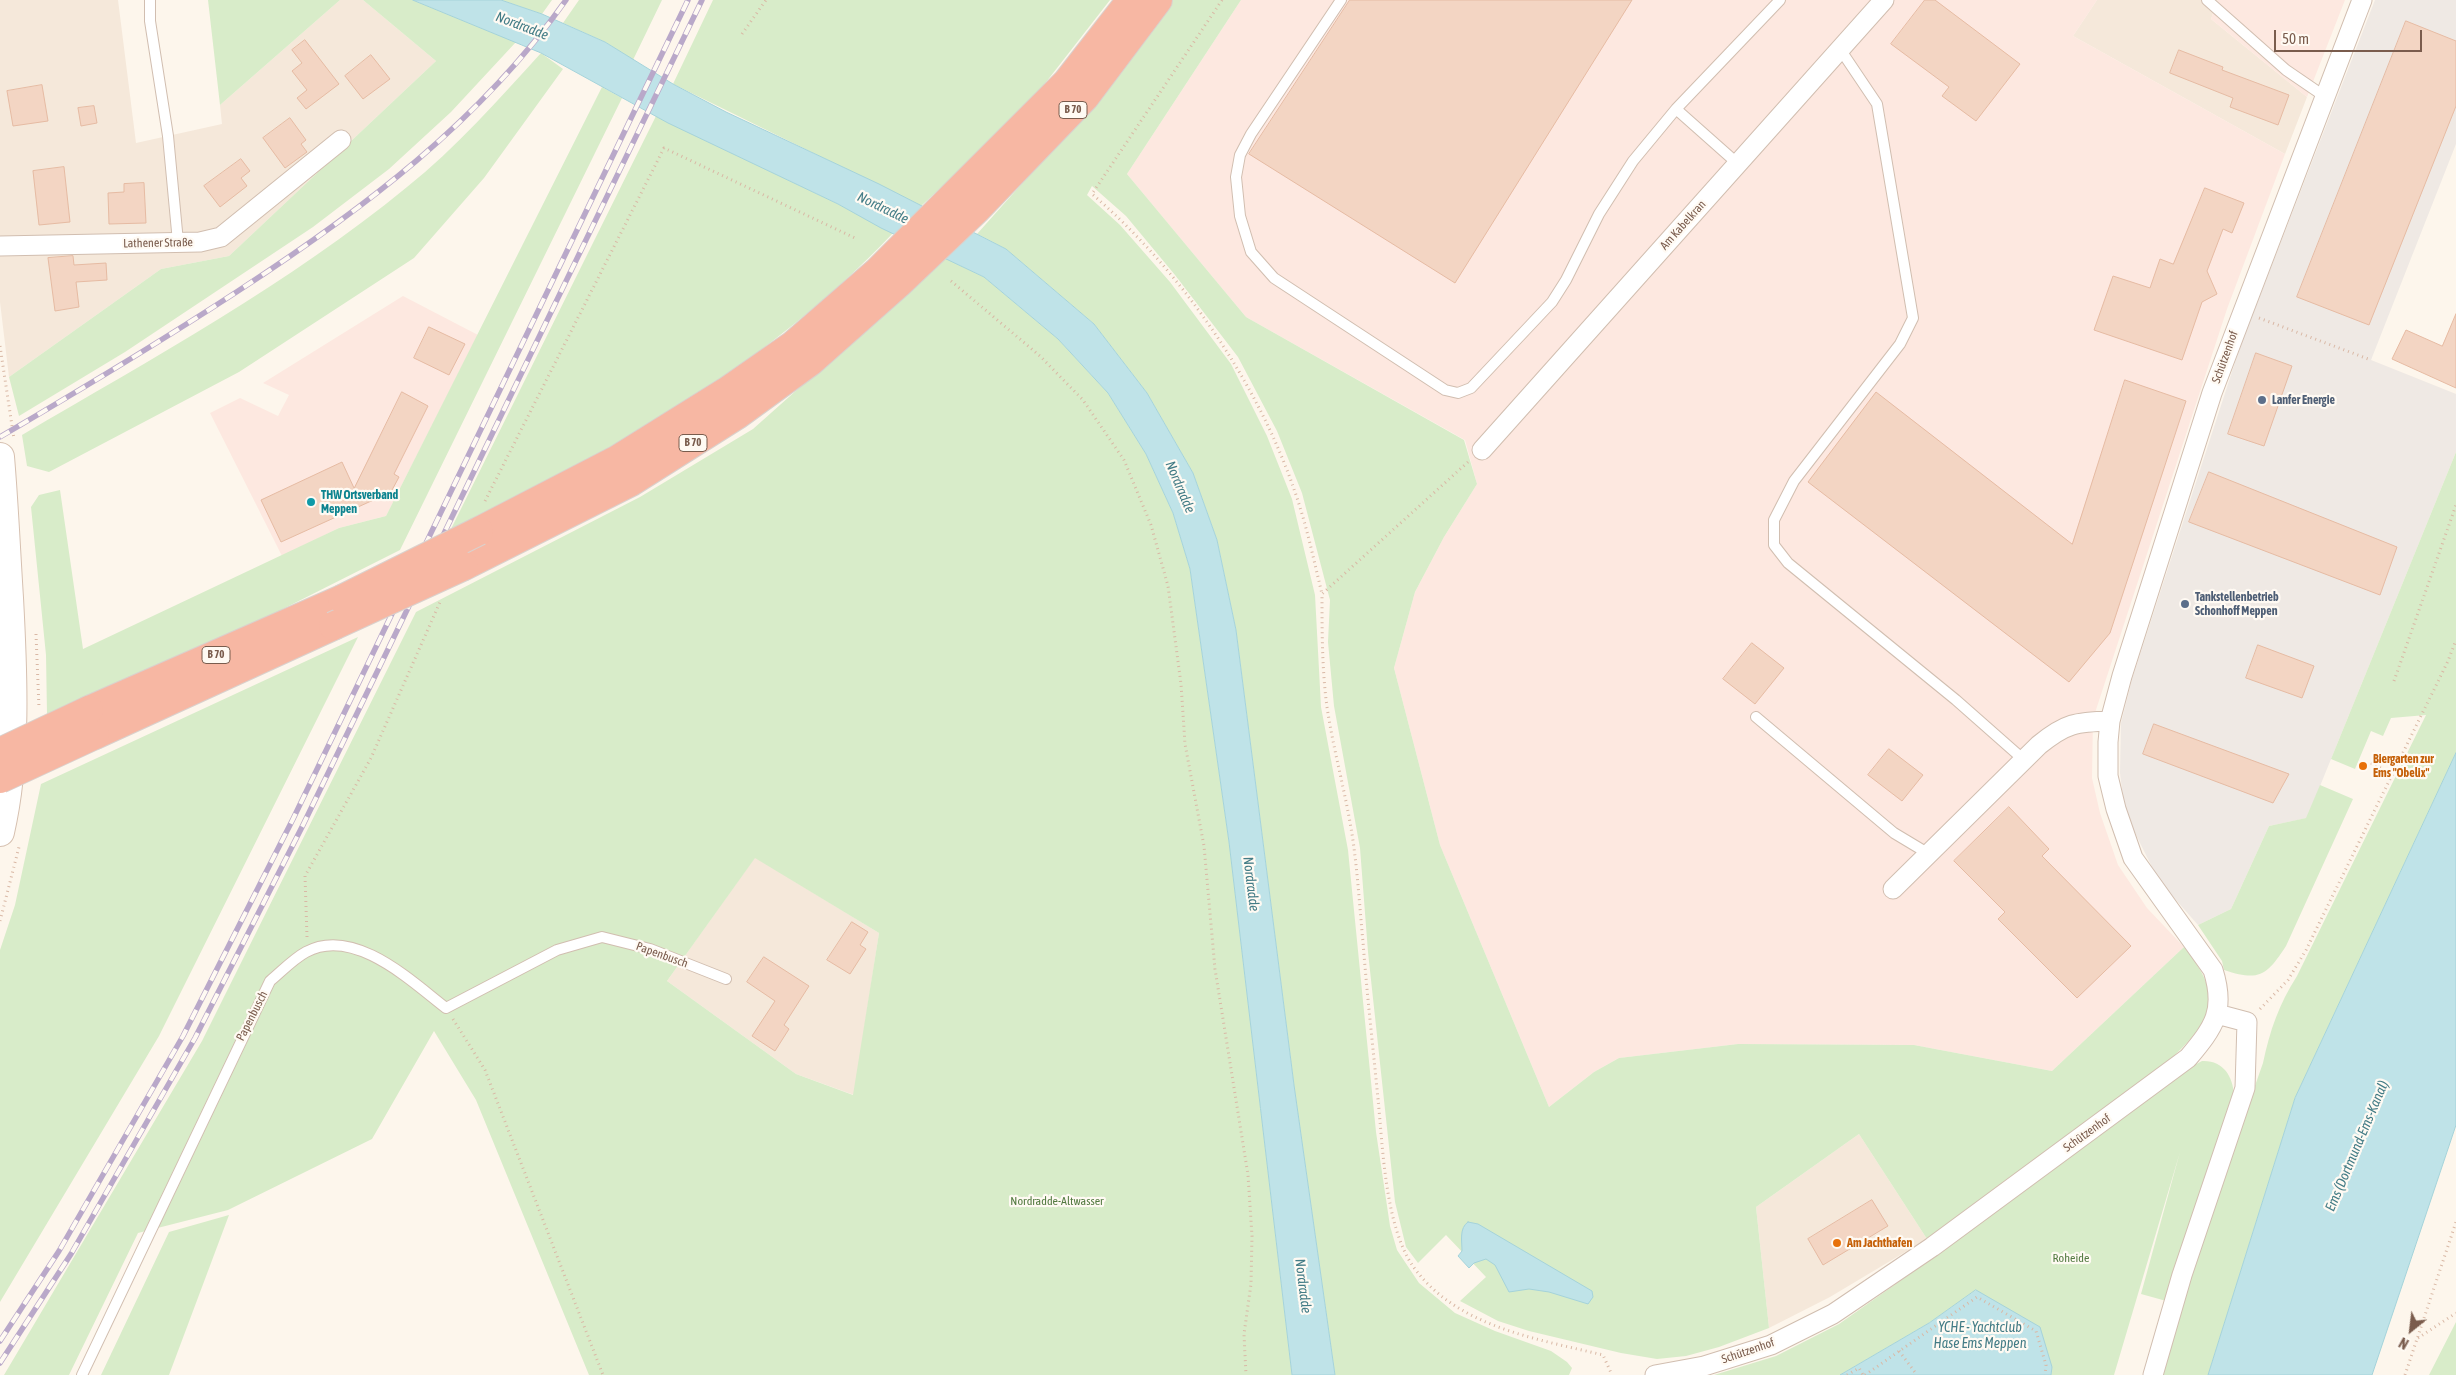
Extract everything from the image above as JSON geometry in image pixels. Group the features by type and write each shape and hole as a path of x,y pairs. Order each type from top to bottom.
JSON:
{"highway":[{"name":"B 70","path":"966,202 1067,82 1131,0"},
{"name":"B 70","path":"0,752 92,722 333,626 464,566 631,482 737,415 810,362 888,277 966,202 1085,98 1158,0"},
{"name":"B 70","path":"0,779 92,722 342,599 480,519 618,460 727,391 888,277"}],"street":[{"name":"Am Kabelkran","path":"1482,450 1884,0"},
{"name":"Schützenhof","path":"1655,1375 1704,1366 1771,1345 1833,1314 1932,1247 2188,1058 2204,1039 2217,1014 2219,990 2213,970 2133,858 2116,809 2108,776 2110,721 2122,676 2212,393 2362,0"},
{"name":"Lathener Straße","path":"0,246 200,242 221,237 341,140"},
{"path":"0,832 4,814 6,718 4,600 7,449"},
{"path":"1893,889 2058,729 2080,722 2110,721"},
{"path":"2153,1375 2182,1274 2245,1088 2247,1022 2217,1014"}],"lane":[{"path":"150,0 150,21 168,136 178,242"},
{"path":"1341,0 1251,134 1240,155 1236,177 1240,216 1251,252 1274,278 1445,390 1458,393 1471,388 1552,302 1566,280 1599,214 1633,161 1676,109 1780,0"},
{"path":"2207,0 2286,70 2324,96"},
{"path":"1840,49 1877,104 1913,318 1900,344 1794,481 1774,520 1774,545 1788,563 1956,700 2024,760"},
{"path":"1676,109 1738,164"},
{"path":"1756,717 1894,833 1929,854"},
{"name":"Papenbusch","path":"82,1375 270,981 307,952 329,946 354,948 390,965 446,1008 557,950 602,937 650,948 726,979"}],"path":[{"path":"742,34 766,0"},
{"path":"1222,0 1092,194 1123,220 1174,279 1235,361 1272,433 1296,495 1322,594 1322,643 1327,707 1354,848 1381,1130 1391,1202 1401,1248 1423,1279 1456,1306 1496,1327 1527,1337 1603,1355 1612,1375"},
{"path":"480,519 664,148 857,240"},
{"path":"950,281 1040,356 1083,400 1124,460 1152,525 1168,586 1181,684 1185,744 1204,846 1215,969 1248,1176 1252,1236 1251,1284 1244,1334 1246,1375"},
{"path":"2242,312 2371,360"},
{"path":"0,346 7,449"},
{"path":"1322,594 1482,450"},
{"path":"2394,681 2456,505"},
{"path":"307,952 305,876 371,758 443,595"},
{"path":"2247,1022 2288,980 2306,950 2448,662 2456,640"},
{"path":"2370,763 2392,774"},
{"path":"446,1008 486,1070 603,1375"},
{"path":"2406,1375 2456,1222"},
{"path":"1847,1375 1859,1368 1864,1375 1977,1297 2036,1331 2046,1365 2045,1375"},
{"path":"2418,1338 2456,1313"},
{"path":"1898,1351 1917,1375"}],"shaded area":[{"path":"0,0 118,0 136,143 222,124 220,105 340,0 363,0 436,61 229,256 161,269 9,377 0,302"},
{"path":"1241,0 2097,0 2073,36 2285,154 2227,309 2093,719 2092,778 2100,813 2118,865 2147,908 2184,947 2052,1071 1914,1045 1738,1044 1619,1058 1594,1072 1549,1107 1440,845 1394,668 1415,592 1444,537 1477,484 1465,440 1246,317 1127,174"},
{"path":"2097,0 2218,0 2211,19 2307,97 2285,154 2073,36"},
{"path":"2218,0 2345,0 2307,97 2211,19"},
{"path":"2375,0 2456,0 2456,144 2371,360 2456,394 2456,452 2307,818 2269,826 2231,909 2198,925 2168,891 2154,871 2132,827 2123,798 2120,773 2121,723 2132,679 2240,347"},
{"path":"403,296 478,335 386,516 339,528 282,556 210,413 240,398 278,416 289,395 263,383"},
{"path":"755,857 879,933 854,1095 796,1074 667,981"},
{"path":"1859,1134 1927,1239 1830,1297 1769,1328 1756,1207"}],"green space":[{"path":"208,0 340,0 220,105"},
{"path":"363,0 413,0 516,42 451,112 389,169 313,227 125,352 19,416 9,377 161,269 229,256 436,61"},
{"path":"501,0 552,0 542,14"},
{"path":"579,0 662,0 633,60 605,42 563,23"},
{"path":"713,0 1110,0 1022,113 921,206 673,84"},
{"path":"1173,0 1241,0 1127,174 1246,317 1464,440 1477,484 1444,537 1415,592 1394,668 1440,845 1549,1107 1594,1072 1619,1058 1738,1044 1914,1045 2052,1071 2184,947 2197,964 2205,979 2209,993 2209,1006 2205,1018 2197,1031 2171,1059 1927,1239 1859,1134 1756,1207 1769,1328 1719,1347 1686,1356 1657,1359 1621,1353 1529,1331 1498,1321 1460,1301 1486,1277 1446,1235 1418,1263 1406,1247 1395,1202 1368,952 1360,848 1334,706 1328,642 1330,600 1302,493 1277,431 1238,357 1175,275 1126,216 1092,186 1087,195 1120,225 1170,282 1231,364 1267,436 1292,499 1315,595 1321,707 1348,850 1376,1132 1390,1226 1397,1250 1419,1283 1455,1313 1495,1331 1551,1351 1567,1362 1572,1368 1569,1375 1335,1375 1294,1085 1236,630 1217,540 1193,473 1147,393 1094,324 1006,249 977,234 1110,85"},
{"path":"541,53 563,69 484,178 414,258 239,372 49,472 27,466 22,435 268,288 362,222 443,156"},
{"path":"602,87 622,98 400,550 261,620 47,714 46,655 31,507 39,495 60,490 83,649 339,528 386,516"},
{"path":"656,116 838,204 893,233 845,281 793,325 683,405 598,456 450,531"},
{"name":"Nordradde-Altwasser","path":"945,258 984,277 1058,339 1108,393 1146,454 1173,513 1190,569 1229,842 1292,1375 589,1375 476,1100 434,1031 372,1139 228,1210 138,1233 69,1375 4,1375 202,1041 416,612 640,497 753,429","holes":["755,858 879,933 853,1095 796,1074 667,981"]},
{"path":"2456,452 2456,753 2295,1098 2208,1375 2153,1375 2263,1063 2272,1028 2280,1007 2426,715 2391,718 2383,736 2371,731 2355,769 2331,759"},
{"path":"358,637 159,1036 0,1302 0,950 15,905 41,784"},
{"path":"2320,785 2353,799 2286,946 2268,970 2261,973 2246,975 2224,970 2222,961 2198,925 2231,909 2269,826 2306,818"},
{"name":"Roheide","path":"2202,1061 2216,1063 2226,1070 2232,1082 2234,1095 2170,1302 2141,1294 2180,1152 2114,1375 2051,1375 2052,1367 1976,1290 1929,1323 1840,1375 1714,1375 1776,1356 1839,1324 1937,1255 2189,1068"},
{"path":"229,1215 169,1375 101,1375 169,1232"},
{"path":"2456,1322 2456,1375 2429,1375"}],"water":[{"name":"Nordradde","path":"413,0 501,0 542,14 605,42 673,84 726,112 879,184 1006,249 1094,324 1147,393 1193,473 1217,540 1236,630 1294,1085 1335,1375 1292,1375 1229,842 1190,569 1173,513 1146,454 1108,393 1058,339 984,277 881,228 838,204 668,123 541,53"},
{"name":"Ems (Dortmund-Ems-Kanal)","path":"2456,753 2456,1125 2372,1375 2208,1375 2295,1098"},
{"path":"1468,1222 1478,1224 1592,1291 1593,1297 1588,1304 1549,1292 1529,1289 1509,1292 1495,1265 1486,1259 1474,1263 1469,1268 1458,1256 1462,1251 1462,1231"},
{"name":"YCHE - Yachtclub Hase Ems Meppen","path":"1976,1290 2040,1327 2052,1367 2051,1375 1840,1375 1929,1323"}],"building":[{"path":"1350,0 1632,0 1455,283 1249,154"},
{"path":"1925,0 1935,0 2020,64 1976,121 1942,96 1949,87 1891,44"},
{"path":"2406,21 2456,41 2456,106 2369,325 2297,297"},
{"path":"305,40 339,84 306,109 297,98 307,90 292,71 302,63 292,50"},
{"path":"2179,50 2223,67 2222,70 2289,95 2278,125 2230,107 2233,98 2170,73"},
{"path":"371,55 390,79 363,99 345,76"},
{"path":"42,85 48,121 13,126 7,91"},
{"path":"94,106 97,123 81,126 78,108"},
{"path":"290,118 306,140 301,144 307,152 285,168 263,138"},
{"path":"241,159 250,171 241,178 247,186 220,207 204,186"},
{"path":"64,167 70,222 39,225 33,171"},
{"path":"144,183 146,223 109,224 108,193 124,192 124,184"},
{"path":"2205,188 2244,203 2232,233 2223,229 2207,271 2217,294 2202,302 2182,360 2094,330 2113,276 2150,288 2160,259 2173,264"},
{"path":"73,256 74,265 106,263 107,280 76,282 79,307 55,311 48,258"},
{"path":"2456,314 2456,388 2392,359 2406,330 2442,346"},
{"path":"429,327 465,344 449,375 414,358"},
{"path":"2256,353 2292,366 2264,446 2228,434"},
{"path":"2125,380 2186,401 2110,633 2069,682 1808,482 1876,392 2072,544"},
{"path":"402,392 428,406 394,474 399,477 391,492 281,542 261,500 342,462 354,488"},
{"path":"2209,472 2397,547 2380,595 2189,522"},
{"path":"1752,643 1784,668 1755,704 1723,679"},
{"path":"2258,645 2314,666 2302,698 2246,678"},
{"path":"2154,724 2289,774 2273,803 2143,754"},
{"path":"1889,749 1923,775 1902,801 1868,775"},
{"path":"2009,807 2049,849 2042,856 2131,946 2077,998 1998,919 2005,912 1954,861"},
{"path":"852,922 868,932 860,945 866,949 850,974 827,960"},
{"path":"764,957 809,986 784,1025 789,1029 775,1051 752,1036 775,1001 747,982"},
{"path":"1872,1200 1888,1226 1823,1265 1808,1239"}],"railway":[{"path":"0,437 120,366 209,310 329,229 374,195 416,161 496,86 566,0"},
{"path":"0,1341 59,1251 183,1036 293,819 688,0"},
{"path":"0,1363 71,1254 195,1038 303,825 702,0"}],"place":[{"name":"Lanfer Energie","path":"2262,400"},
{"name":"THW Ortsverband Meppen","path":"311,502"},
{"name":"Tankstellenbetrieb Schonhoff Meppen","path":"2185,604"},
{"name":"Biergarten zur Ems \"Obelix\"","path":"2363,766"},
{"name":"Am Jachthafen","path":"1837,1243"}]}
